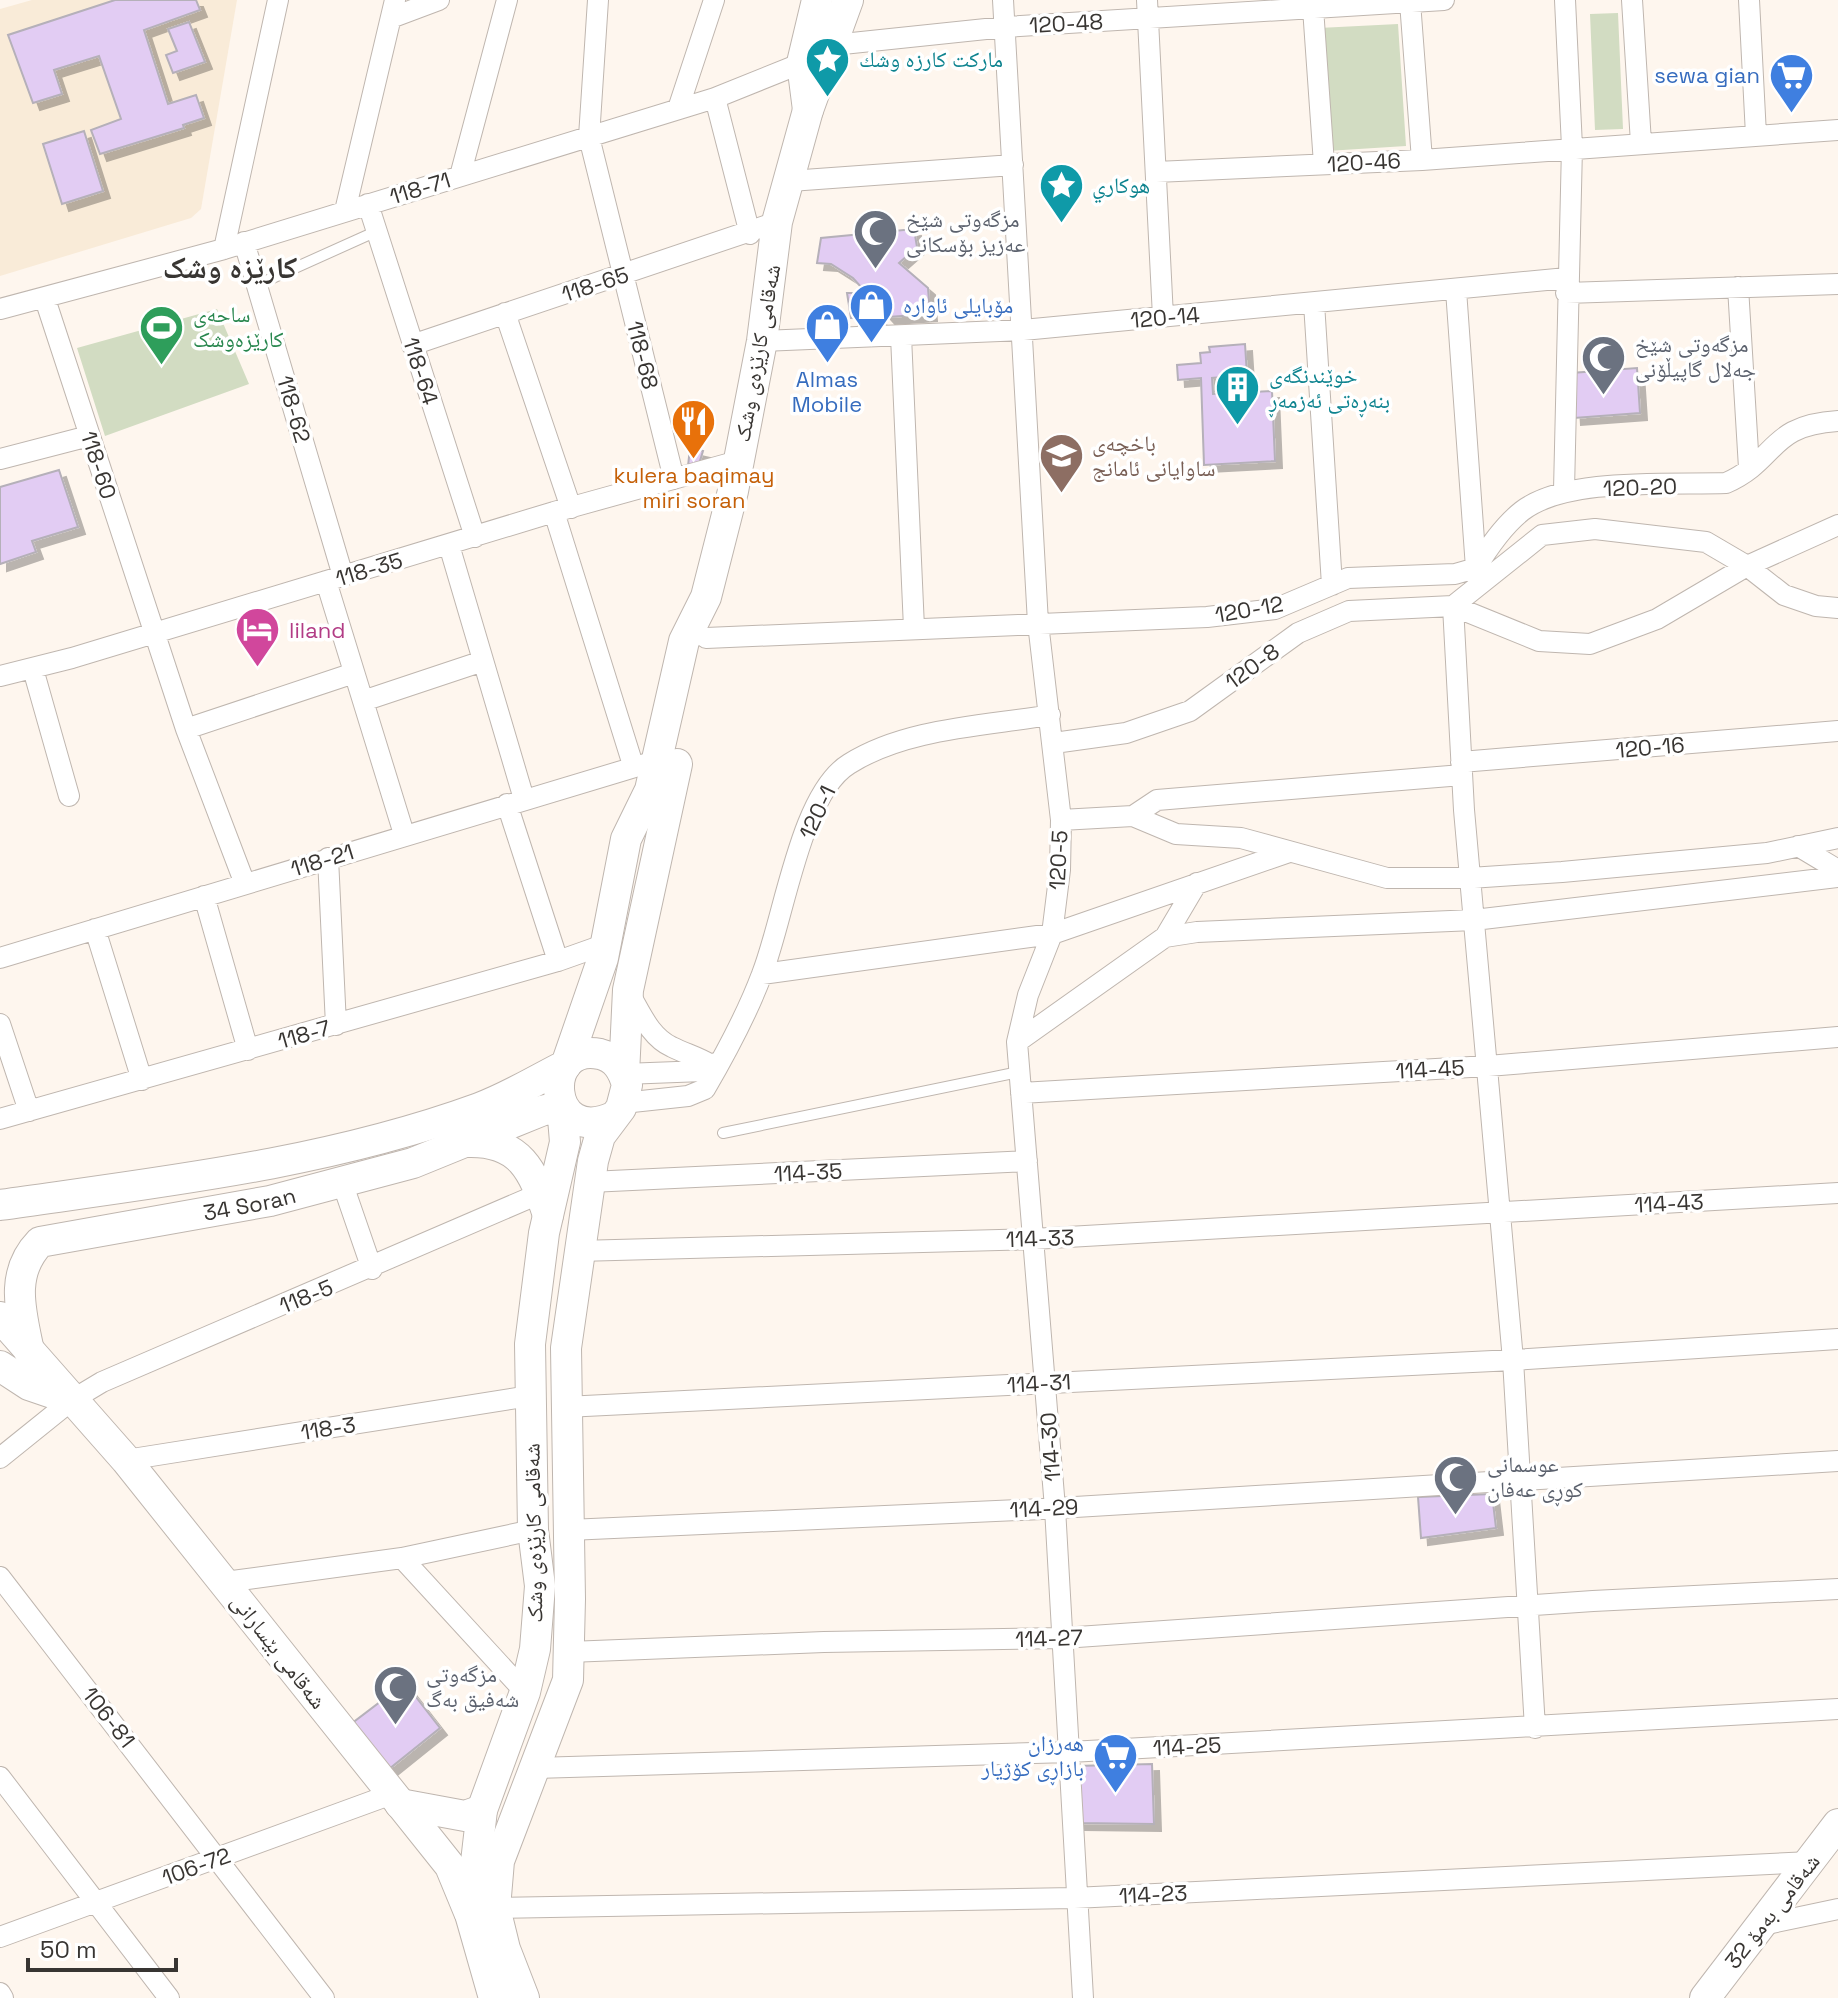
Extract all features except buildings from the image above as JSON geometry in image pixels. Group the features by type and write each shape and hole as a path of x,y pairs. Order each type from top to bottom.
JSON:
{"main road":[{"name":"شەقامی کارێزەی وشک","path":"808,110 802,63 817,0"},
{"name":"شەقامی کارێزەی وشک","path":"524,1998 505,1949 483,1911 568,1680 566,1348 578,1251 600,1136 620,1098 628,990 651,818 706,638 706,597 770,340 763,228 790,181 808,110 848,0"},
{"name":"شەقامی کارێزەی وشک","path":"651,818 650,790 684,641 706,597"},
{"name":"شەقامی کارێزەی وشک","path":"566,1065 579,1035 606,944 626,839 651,818"},
{"path":"596,1053 608,1056 620,1098 589,1123 569,1114 562,1106 558,1084 566,1065 575,1057 596,1053"},
{"name":"34 Soran","path":"0,1205 277,1163 376,1142 482,1107 566,1065"},
{"name":"شەقامی کارێزەی وشک","path":"494,1998 483,1911 482,1810 525,1692 535,1649 540,1586 533,1530 530,1344 544,1204 565,1142 562,1106"},
{"name":"34 Soran","path":"29,1351 19,1303 20,1274 29,1253 40,1242 270,1201 413,1163 541,1111 562,1106"},
{"path":"463,1142 495,1142 517,1153 544,1204"},
{"path":"90,1193 102,1229"},
{"name":"شەقامی بێسارانی","path":"0,1317 126,1460 483,1911"},
{"name":"شەقامی بێسارانی","path":"0,1366 29,1385 72,1400"},
{"path":"396,1799 465,1816 482,1810"},
{"name":"شەقامی بەمۆ 32","path":"1705,1998 1838,1824"}],"street":[{"path":"224,249 278,0"},
{"path":"345,211 393,9 439,0"},
{"path":"460,176 507,0"},
{"name":"118-68","path":"598,0 589,137 674,479"},
{"path":"678,109 714,0"},
{"name":"120-5","path":"1003,0 1038,623 1061,820 1052,934 1028,995 1017,1042 1020,1082"},
{"name":"120-48","path":"833,45 1148,9 1313,8 1444,0"},
{"path":"1564,490 1566,286 1572,147 1565,0"},
{"path":"1632,0 1641,143"},
{"path":"1749,0 1756,135"},
{"path":"1410,2 1422,160"},
{"path":"1313,8 1324,164"},
{"path":"1148,9 1163,317"},
{"name":"118-71","path":"0,309 224,249 715,98 802,63 833,45"},
{"path":"715,98 763,228"},
{"name":"120-46","path":"1156,172 1422,160 1838,130"},
{"path":"790,181 1013,165"},
{"name":"118-64","path":"368,204 475,537"},
{"name":"118-65","path":"412,345 763,228"},
{"name":"118-62","path":"244,242 335,579 354,673 404,834"},
{"name":"120-14","path":"770,340 1023,330 1456,290 1838,284"},
{"path":"1738,287 1749,468"},
{"path":"1456,290 1476,568"},
{"name":"118-60","path":"45,299 186,729 245,884"},
{"path":"1314,303 1332,585"},
{"path":"505,313 562,510"},
{"path":"770,340 1023,330"},
{"path":"901,336 914,628"},
{"name":"120-20","path":"1476,568 1489,546 1522,511 1564,490 1726,483 1749,468 1798,426 1838,421"},
{"path":"0,459 89,436"},
{"name":"118-35","path":"0,676 33,669 562,510 738,461"},
{"name":"118-21","path":"0,958 639,765 562,510"},
{"path":"1453,606 1539,641 1590,644 1657,619 1747,566 1838,525"},
{"path":"1453,606 1542,535 1595,529 1706,542 1747,566 1784,595 1816,606 1838,608"},
{"path":"449,545 483,661 558,961"},
{"name":"120-12","path":"706,638 1207,617 1275,609 1348,578 1455,574 1476,568"},
{"path":"1453,606 1470,878 1513,1360 1535,1728"},
{"name":"120-8","path":"1054,743 1126,733 1190,711 1298,633 1349,611 1453,606"},
{"path":"363,701 483,661"},
{"path":"33,669 69,796"},
{"path":"186,729 354,673"},
{"name":"120-1","path":"620,1098 688,1096 705,1089 762,974 811,814 825,785 847,764 876,750 925,736 1050,715"},
{"name":"120-16","path":"1133,816 1157,800 1838,731"},
{"path":"1061,820 1133,816 1176,834 1241,838 1387,878 1470,878 1767,853 1838,838"},
{"path":"1798,846 1838,870"},
{"path":"762,974 1052,934 1289,852"},
{"path":"328,858 336,1025"},
{"path":"1165,937 1197,932 1474,920 1838,877"},
{"path":"1017,1042 1165,937 1197,883"},
{"path":"204,896 248,1050"},
{"path":"95,929 142,1080"},
{"name":"118-7","path":"0,1119 558,961 606,944"},
{"path":"628,990 653,1033 672,1048 717,1063"},
{"path":"0,1024 29,1111"},
{"name":"114-45","path":"1020,1082 1488,1066 1838,1037"},
{"path":"620,1098 703,1071 717,1063"},
{"name":"114-30","path":"1020,1082 1055,1508 1070,1752 1074,1898 1083,1998"},
{"name":"114-35","path":"590,1182 1027,1161"},
{"path":"342,1182 372,1269"},
{"name":"114-43","path":"1501,1213 1838,1193"},
{"name":"118-5","path":"0,1458 72,1400 137,1365 372,1269 544,1204"},
{"name":"114-33","path":"578,1251 1033,1239 1501,1213"},
{"name":"114-31","path":"565,1407 1513,1360 1838,1339"},
{"name":"118-3","path":"126,1460 530,1396"},
{"name":"114-29","path":"569,1530 1055,1508 1838,1461"},
{"path":"225,1582 402,1558 533,1530"},
{"path":"402,1558 525,1692"},
{"name":"106-81","path":"0,1577 324,1998"},
{"name":"114-27","path":"569,1652 824,1642 1063,1638 1527,1605 1838,1589"},
{"name":"114-25","path":"535,1768 1070,1752 1838,1709"},
{"path":"0,1777 169,1998"},
{"name":"106-72","path":"0,1937 217,1858 396,1799"},
{"name":"114-23","path":"483,1911 1074,1898 1811,1862"},
{"path":"1762,1925 1838,1909"}],"lane":[{"path":"257,285 377,231"},
{"path":"723,1133 1020,1082"}],"shaded area":[{"path":"32,0 237,0 201,209 191,218 0,276 0,9"}],"green space":[{"path":"1618,13 1623,129 1595,130 1590,14"},
{"path":"1398,24 1406,146 1327,151 1319,28"},
{"name":"ساحه‌ی کارێزه‌وشک","path":"217,309 249,384 105,436 77,348"}],"place":[{"name":"ماركت كارزه وشك","path":"828,98"},
{"name":"sewa gian","path":"1791,114"},
{"name":"هوكاري","path":"1061,224"},
{"name":"مزگەوتی شێخ عەزیز بۆسکانی","path":"875,271"},
{"name":"مۆبایلی ئاوارە","path":"872,344"},
{"name":"Almas Mobile","path":"827,365"},
{"name":"ساحه‌ی کارێزه‌وشک","path":"162,366"},
{"name":"مزگەوتی شێخ جەلال گاپیڵۆنی","path":"1604,396"},
{"name":"خوێندنگەی بنەڕەتی ئەزمەڕ","path":"1238,427"},
{"name":"kulera baqimay miri soran","path":"694,461"},
{"name":"باخچەی ساوایانی ئامانج","path":"1061,495"},
{"name":"liland","path":"258,669"},
{"name":"عوسمانی کوڕی عەفان","path":"1456,1516"},
{"name":"مزگەوتی شەفیق بەگ","path":"395,1726"},
{"name":"ھەرزان بازاڕی کۆژیار","path":"1115,1795"}],"district":[{"name":"کارێزە وشک","path":"230,268"}]}
